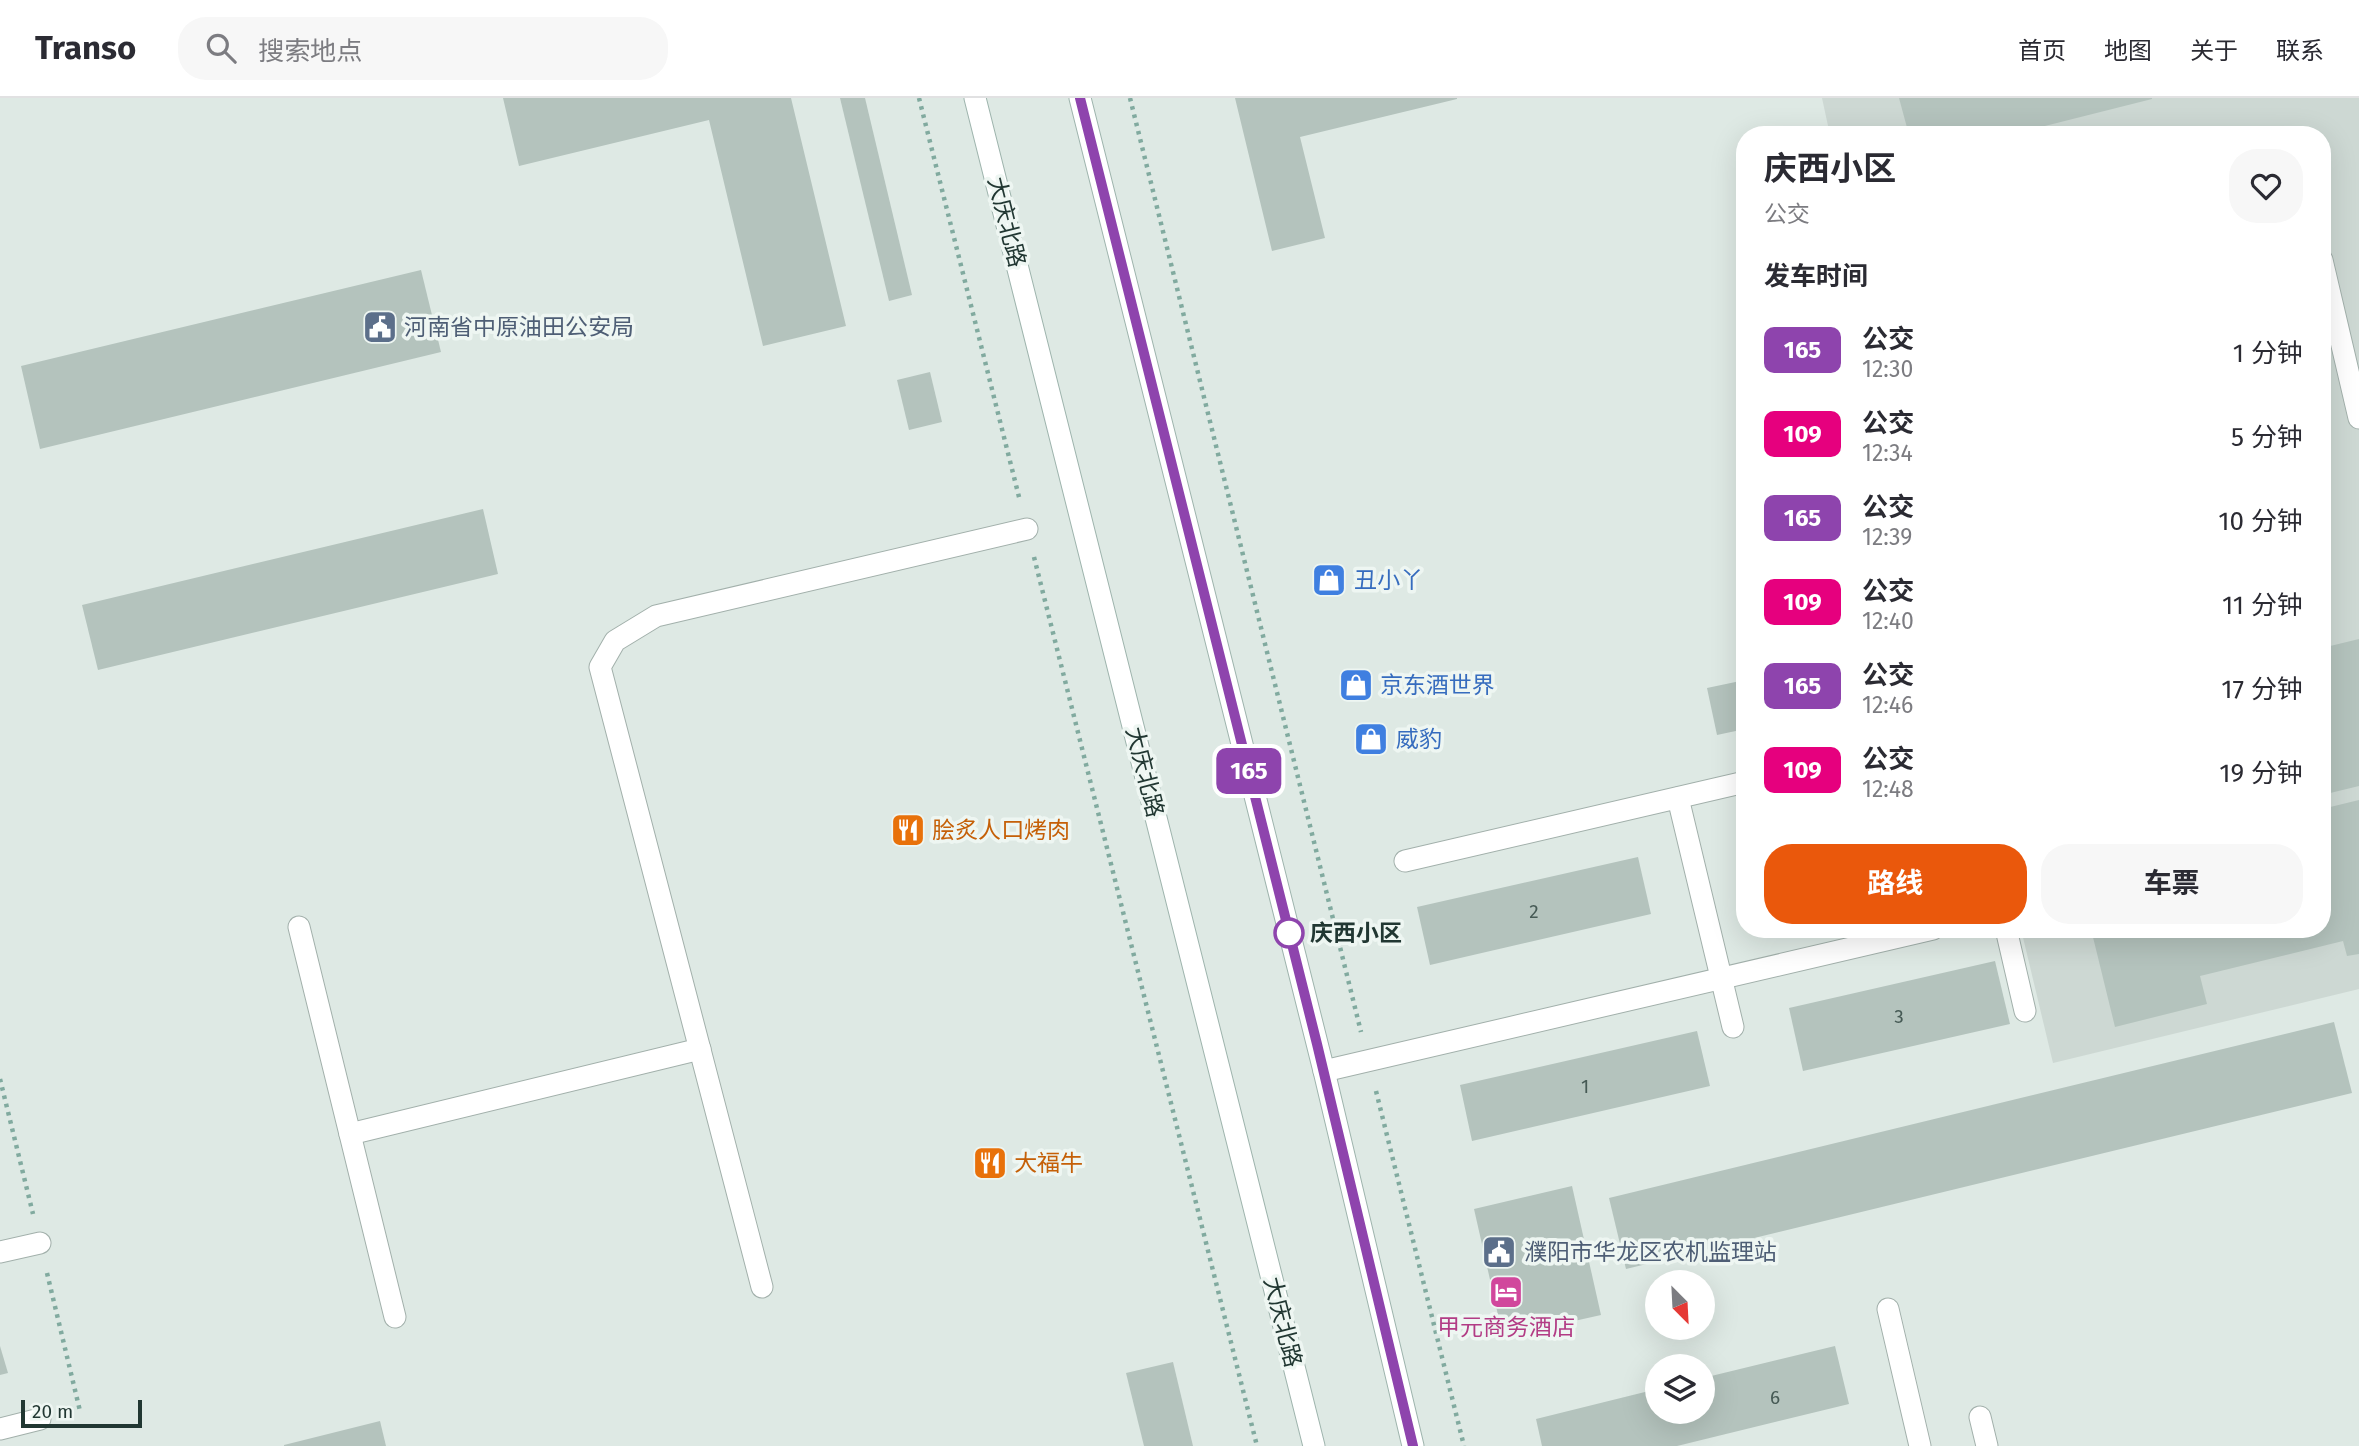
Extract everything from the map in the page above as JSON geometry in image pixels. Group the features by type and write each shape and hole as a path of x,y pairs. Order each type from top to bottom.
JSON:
{"street":[{"name":"大庆北路","path":"975,98 1314,1446"},
{"path":"1080,98 1324,1071 1413,1446"},
{"path":"2331,298 2359,418"},
{"path":"762,1287 600,667 615,641 656,616 1027,529"},
{"path":"1405,861 1736,784"},
{"path":"1678,798 1733,1027"},
{"path":"299,927 395,1317"},
{"path":"1324,1071 1895,938"},
{"path":"2008,938 2025,1011"},
{"path":"350,1134 700,1049"},
{"path":"0,1252 40,1243"},
{"path":"1888,1308 1920,1446"},
{"path":"1980,1417 1987,1446"},
{"path":"0,1429 40,1419"}],"path":[{"path":"919,98 1256,1446"},
{"path":"1130,98 1464,1446"}],"shaded area":[{"path":"1822,98 2359,98 2359,989 2053,1063 2023,938 2331,938 2331,126 1828,126"}],"building":[{"path":"503,98 791,98 846,326 763,346 709,120 519,166"},
{"path":"840,98 865,98 912,295 889,301"},
{"path":"1235,98 1457,99 1300,137 1325,238 1272,251"},
{"path":"1899,98 2152,98 2045,126 1907,126"},
{"path":"421,270 441,352 40,449 21,366"},
{"path":"930,372 942,422 909,430 897,380"},
{"path":"483,509 498,574 98,670 82,605"},
{"path":"2359,639 2359,786 2331,793 2331,646"},
{"path":"1736,682 1736,731 1717,735 1707,688"},
{"path":"2359,800 2359,954 2347,956 2343,941 2200,976 2207,1004 2115,1027 2093,938 2331,938 2331,807"},
{"path":"1638,857 1651,914 1430,965 1417,907"},
{"path":"1995,961 2010,1024 1803,1071 1789,1008"},
{"path":"2334,1022 2352,1093 1626,1269 1609,1198"},
{"path":"1697,1031 1710,1086 1472,1141 1460,1085"},
{"path":"1572,1186 1601,1315 1503,1337 1474,1209"},
{"path":"0,1346 8,1373 0,1375"},
{"path":"1835,1346 1849,1404 1677,1446 1542,1446 1536,1419 1645,1392 1645,1424 1715,1424 1715,1375"},
{"path":"1173,1362 1193,1446 1144,1446 1126,1373"},
{"path":"380,1421 386,1446 284,1446 284,1445"}],"bus line":[{"name":"165","path":"1080,98 1317,1044 1413,1446"}],"place":[{"name":"河南省中原油田公安局","path":"380,327"},
{"name":"丑小丫","path":"1329,580"},
{"name":"京东酒世界","path":"1356,685"},
{"name":"威豹","path":"1371,739"},
{"name":"脍炙人口烤肉","path":"908,830"},
{"name":"庆西小区","path":"1289,933"},
{"name":"大福牛","path":"990,1163"},
{"name":"濮阳市华龙区农机监理站","path":"1499,1252"},
{"name":"甲元商务酒店","path":"1506,1292"}]}
